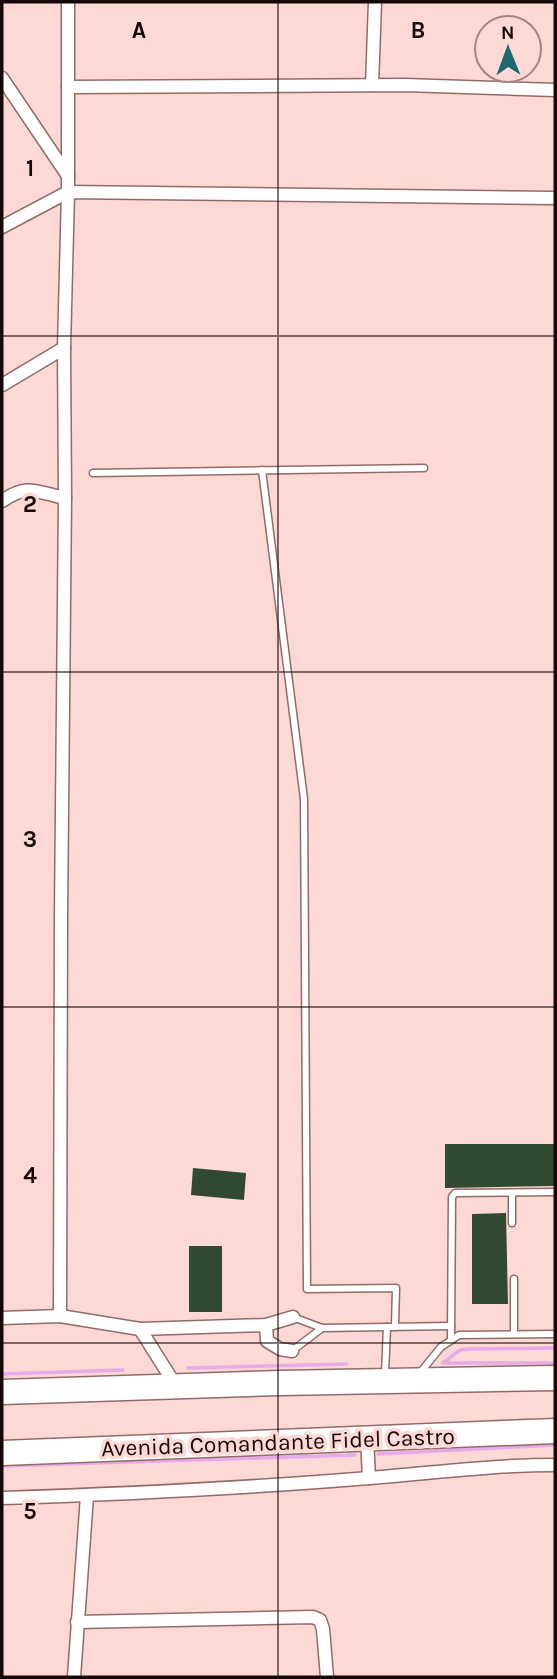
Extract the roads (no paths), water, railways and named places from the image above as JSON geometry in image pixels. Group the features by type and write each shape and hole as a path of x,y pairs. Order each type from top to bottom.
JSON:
{"highway":[{"path":"2,1392 555,1378"},
{"name":"Avenida Comandante Fidel Castro","path":"2,1453 555,1431"}],"street":[{"path":"60,1316 68,2"},
{"path":"372,85 375,2"},
{"path":"2,78 68,176"},
{"path":"68,87 372,85 555,90"},
{"path":"3,223 68,192 555,198"},
{"path":"2,385 64,348"},
{"path":"2,501 15,491 26,489 65,498"},
{"path":"2,1318 60,1316 140,1329 266,1325 293,1317"},
{"path":"266,1325 267,1341 280,1349 292,1351"},
{"path":"140,1329 176,1386"},
{"path":"366,1438 369,1478"},
{"path":"2,1498 87,1496 369,1478 489,1466 555,1465"},
{"path":"74,1677 87,1496"},
{"path":"77,1622 313,1617 320,1620 323,1629 327,1677"}],"lane":[{"path":"93,473 424,468"},
{"path":"262,470 304,799 307,1289 396,1289 395,1327"},
{"path":"451,1339 452,1197 455,1194 555,1192"},
{"path":"512,1194 512,1223"},
{"path":"514,1279 514,1334"},
{"path":"293,1317 322,1328 451,1326"},
{"path":"384,1381 387,1327"},
{"path":"292,1351 322,1328"},
{"path":"414,1380 441,1347 459,1335 555,1334"}],"waterway":[{"path":"443,1363 460,1350 467,1349 555,1348"},
{"path":"445,1363 555,1363"},
{"path":"188,1368 347,1364"},
{"path":"2,1374 123,1370"},
{"path":"378,1454 555,1445"},
{"path":"2,1466 355,1455"}]}
